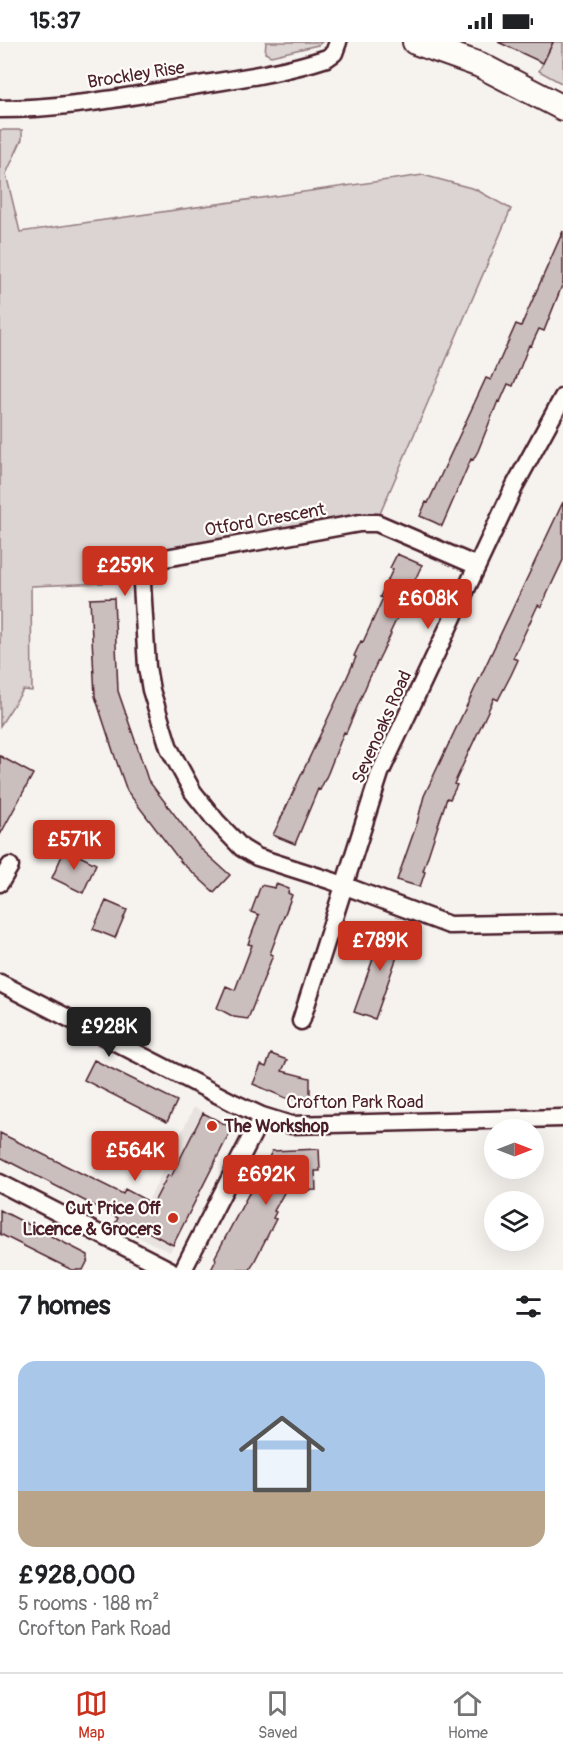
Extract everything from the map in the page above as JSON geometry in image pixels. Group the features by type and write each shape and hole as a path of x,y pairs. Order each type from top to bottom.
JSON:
{"main road":[{"path":"415,42 480,65 563,108"}],"street":[{"name":"Brockley Rise","path":"0,109 28,109 92,103 262,74 327,58 338,42"},
{"name":"Sevenoaks Road","path":"301,1021 380,773 515,485 563,397"},
{"name":"Otford Crescent","path":"344,886 257,857 242,848 216,821 194,792 170,748 151,690 143,609 142,584 146,568 160,559 360,523 377,523 477,566"},
{"path":"0,883 10,867"},
{"path":"344,886 449,925 563,923"},
{"name":"Crofton Park Road","path":"0,983 262,1116 291,1125 563,1118"},
{"path":"183,1270 262,1116"},
{"path":"0,1183 170,1270"}],"shaded area":[{"path":"266,42 322,42 318,45 271,56 265,53"},
{"path":"551,42 563,42 563,84 539,71 553,43"},
{"path":"0,130 22,130 22,139 6,174 20,232 423,175 475,189 511,209 379,516 355,515 157,550 139,559 127,582 31,586 32,691 23,690 0,726"},
{"path":"194,1107 234,1127 170,1252 132,1234"}],"building":[{"path":"498,42 553,42 543,63"},
{"path":"563,231 563,283 544,331 539,329 531,346 529,345 513,386 508,384 500,402 498,401 478,451 473,460 471,459 442,526 420,516 486,378 491,380 516,324 521,326"},
{"path":"563,502 563,560 541,607 538,605 513,658 518,660 511,675 498,700 494,698 454,784 457,785 450,799 447,798 420,887 397,880 424,796"},
{"path":"397,554 422,565 346,733 344,732 328,773 320,790 318,789 295,844 273,835 344,684 356,657 354,656 383,598 380,597"},
{"path":"114,598 118,691 148,780 200,848 230,875 214,892 181,862 127,791 115,757 95,696 90,599"},
{"path":"0,756 33,774 0,835"},
{"path":"65,849 96,864 83,893 52,878"},
{"path":"276,884 289,889 288,893 292,895 270,954 273,955 248,1019 234,1017 217,1008 226,986 235,990 252,945 248,944 259,915 251,912 261,885 275,888"},
{"path":"106,901 127,910 115,938 93,929"},
{"path":"383,926 405,934 375,1019 354,1012"},
{"path":"271,1054 287,1060 282,1071 310,1078 310,1102 286,1098 253,1084 261,1065 266,1067"},
{"path":"94,1060 177,1101 167,1122 84,1080"},
{"path":"203,1113 232,1128 173,1245 141,1228 137,1235 115,1224 118,1218 0,1157 0,1133 123,1194 125,1189 153,1204 168,1175 171,1177"},
{"path":"319,1149 320,1171 315,1171 316,1190 285,1191 274,1211 276,1212 273,1218 276,1219 250,1270 211,1270 216,1260 215,1257 248,1195 258,1181 272,1151"},
{"path":"0,1210 88,1255 83,1270 72,1270 0,1234"}],"place":[{"name":"The Workshop","path":"212,1126"},
{"name":"Cut Price Off Licence & Grocers","path":"173,1218"}]}
